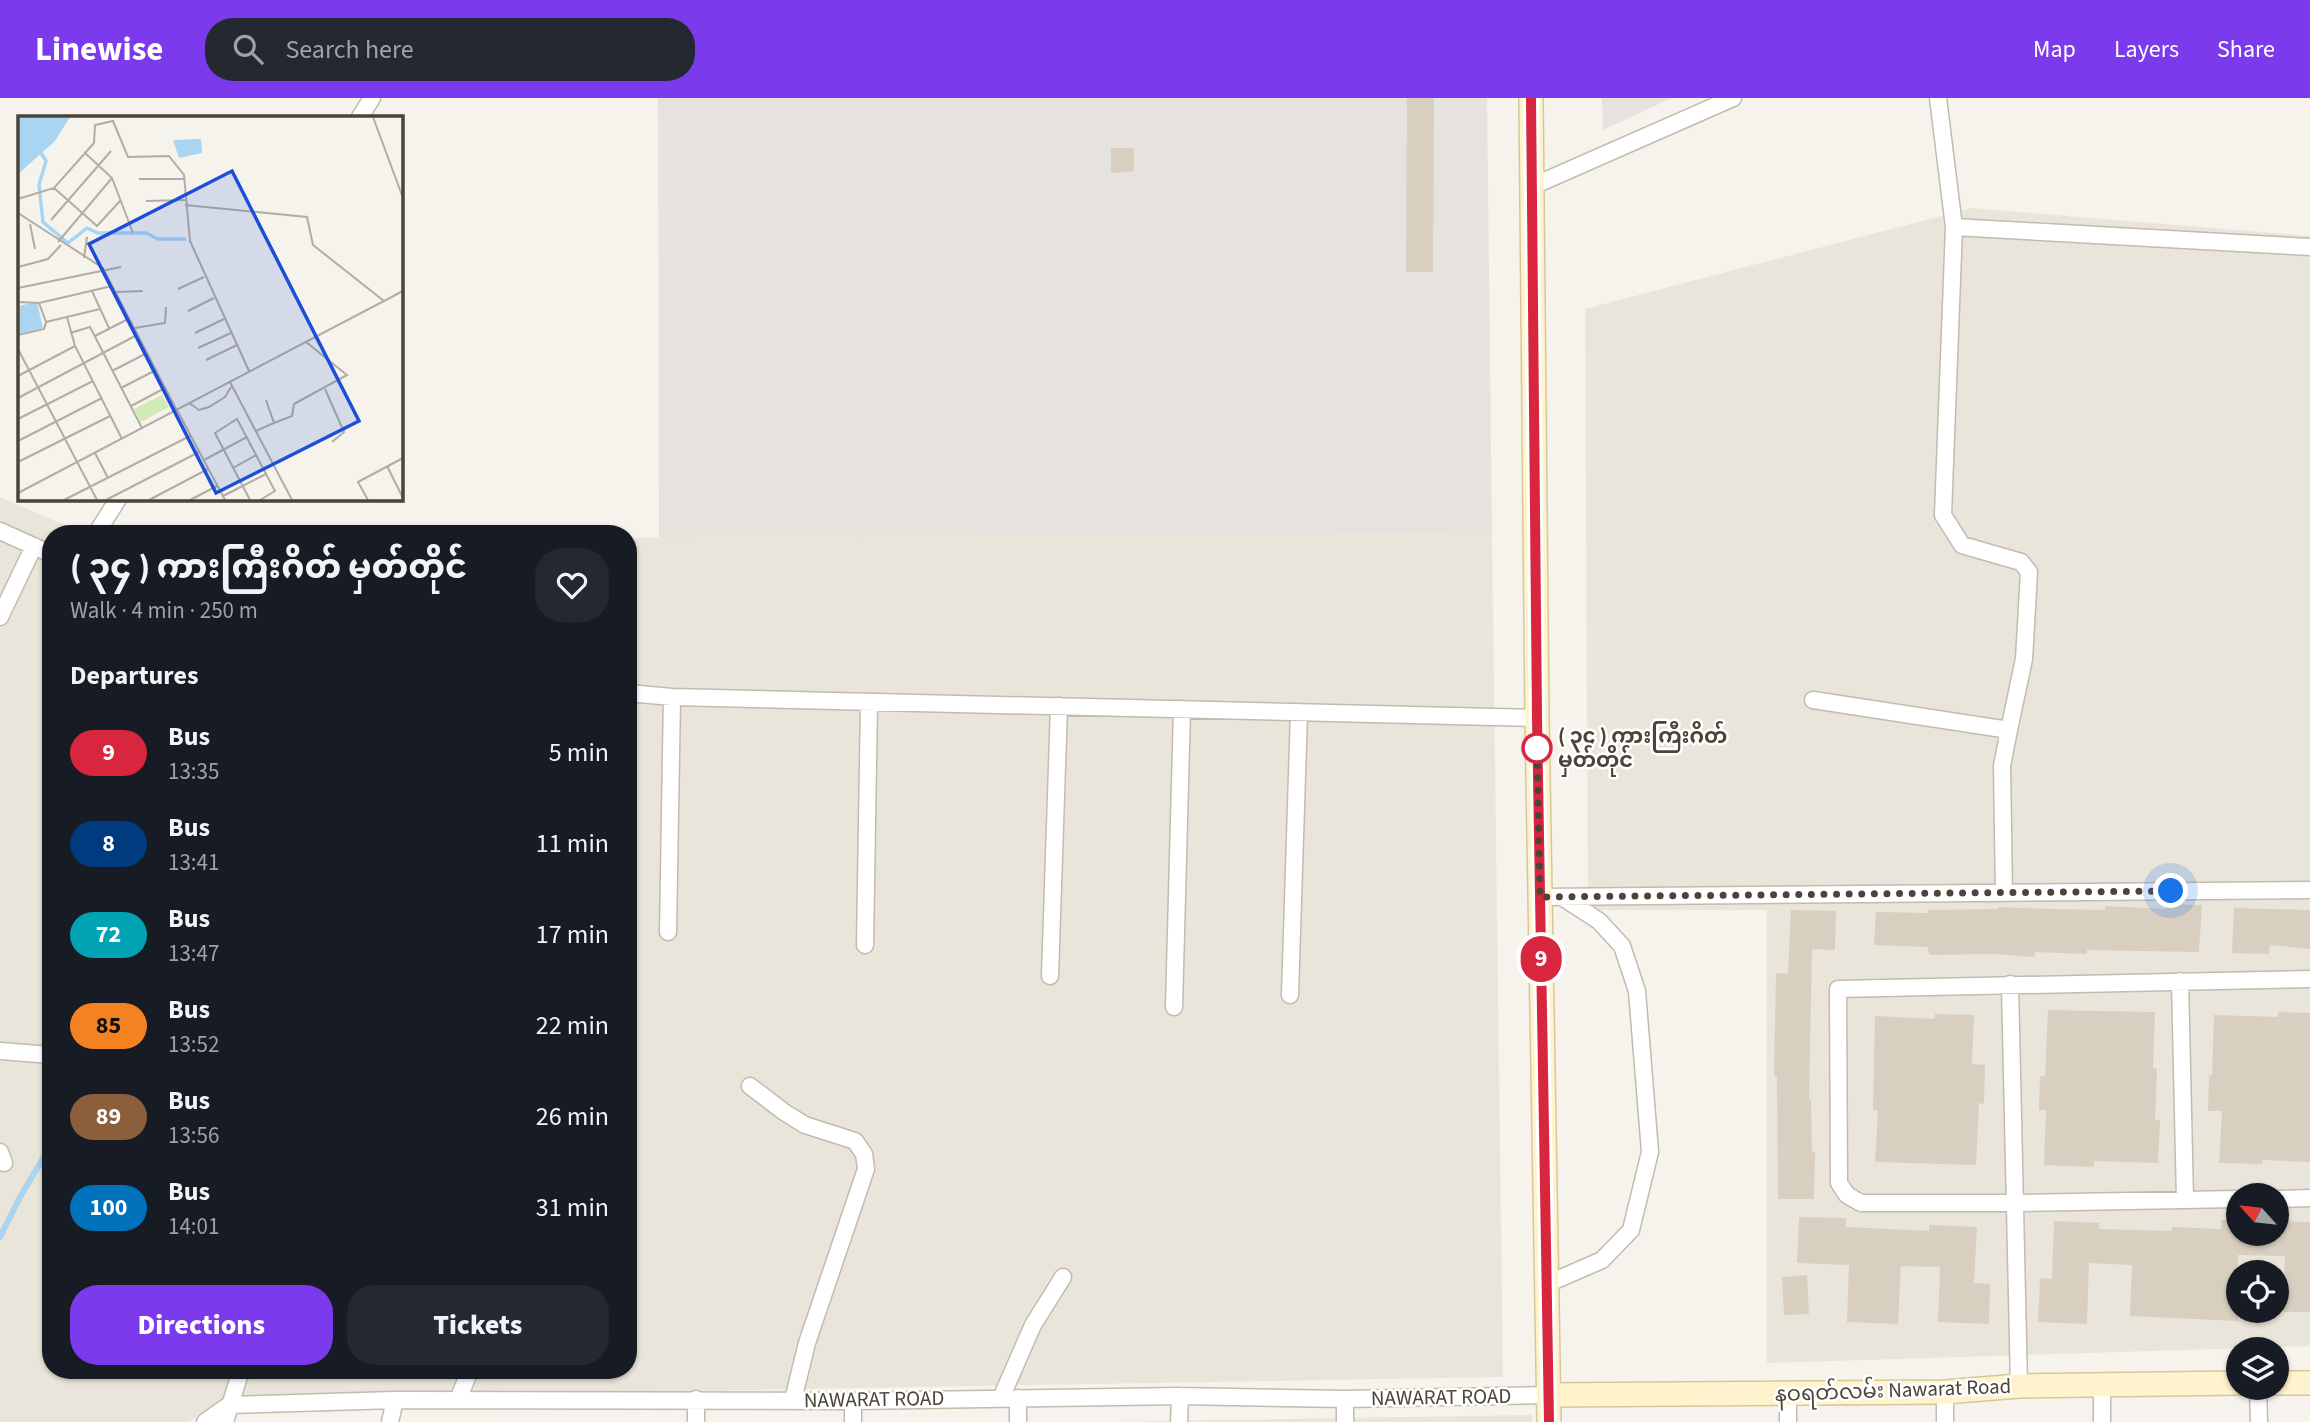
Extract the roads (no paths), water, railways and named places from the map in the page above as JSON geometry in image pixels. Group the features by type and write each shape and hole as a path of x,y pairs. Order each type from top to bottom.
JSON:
{"main road":[{"path":"1531,98 1537,718 1551,897 1547,1284 1549,1422"},
{"name":"နဝရတ်လမ်း Nawarat Road","path":"1548,1395 1945,1392 2019,1386 2226,1383"},
{"path":"2289,1383 2310,1383"}],"street":[{"path":"361,116 372,98"},
{"path":"1532,186 1733,98"},
{"path":"1938,98 1954,227 1943,515 1962,545 2021,562 2029,572 2024,659 2002,765 2004,893"},
{"path":"1954,227 2310,247"},
{"path":"102,525 117,500"},
{"path":"0,531 42,550"},
{"path":"0,617 34,546"},
{"path":"637,694 672,697 1537,718"},
{"path":"668,932 672,697"},
{"path":"1813,700 2009,730"},
{"path":"865,945 869,702"},
{"path":"1050,976 1059,706"},
{"path":"1174,1007 1182,709"},
{"path":"1290,995 1299,712"},
{"path":"1551,897 2310,890"},
{"path":"1547,1284 1602,1260 1631,1230 1650,1152 1637,991 1622,946 1599,921 1551,897"},
{"path":"2226,1199 1861,1203 1847,1195 1839,1183 1838,989 2310,979"},
{"path":"2180,981 2185,1200"},
{"path":"2010,984 2019,1386"},
{"path":"0,1051 42,1054"},
{"path":"750,1086 805,1125 855,1141 864,1154 866,1169 807,1343 793,1400"},
{"path":"2289,1199 2310,1198"},
{"path":"1018,1422 1009,1398 1033,1325 1063,1277"},
{"path":"225,1422 239,1379"},
{"path":"458,1400 466,1379"},
{"path":"2102,1385 2102,1422"},
{"path":"1945,1392 1945,1422"},
{"path":"1788,1393 1788,1422"},
{"name":"NAWARAT ROAD","path":"229,1405 395,1400 853,1401 1180,1396 1345,1399 1548,1395"},
{"path":"1179,1422 1180,1396"},
{"path":"696,1399 696,1422"},
{"path":"1345,1399 1345,1422"},
{"path":"390,1422 395,1400"},
{"path":"2258,1400 2259,1422"},
{"path":"853,1401 853,1422"},
{"path":"205,1422 229,1405"}],"waterway":[{"path":"0,1237 42,1160"}],"place":[{"name":"( ၃၄ ) ကားကြီးဂိတ် မှတ်တိုင်","path":"1537,748"}]}
